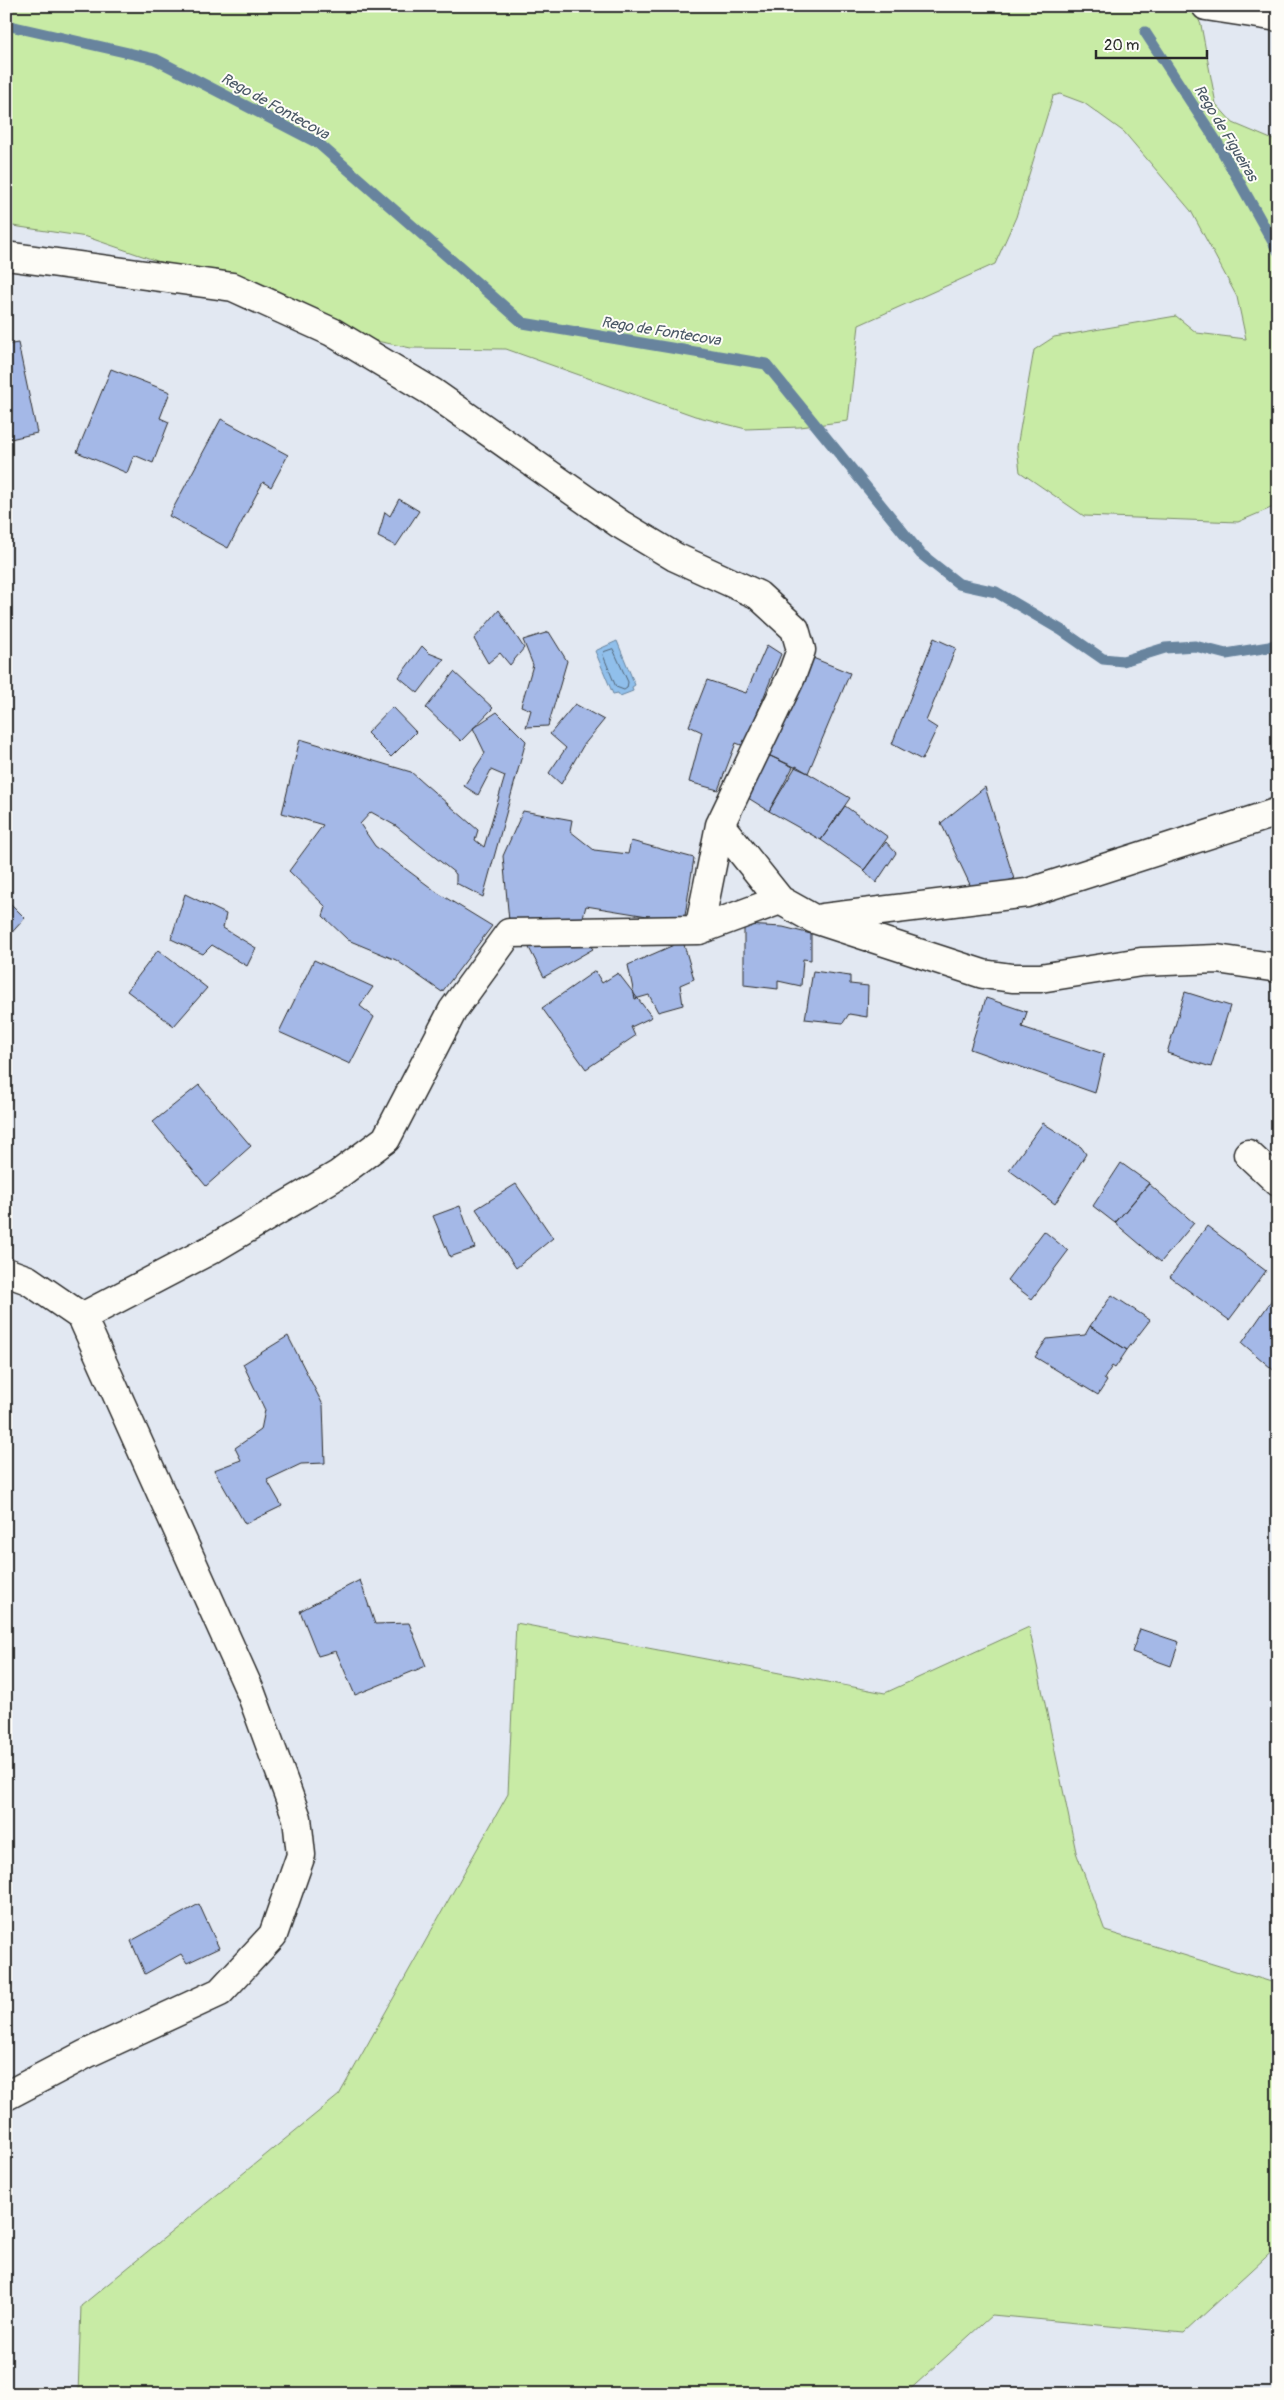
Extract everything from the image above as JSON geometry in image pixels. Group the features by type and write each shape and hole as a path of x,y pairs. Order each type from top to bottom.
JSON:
{"street":[{"path":"1206,6 1278,17"},
{"path":"6,256 233,287 332,332 432,392 620,524 675,557 758,595 795,629 801,650 791,677 720,825 700,930"},
{"path":"814,919 1027,893 1278,812"},
{"path":"720,825 780,900 814,919 983,974 1012,978 1040,978 1141,962 1217,959 1278,968"},
{"path":"82,1317 214,1248 339,1174 386,1139 453,1010 509,933 700,930 780,900"},
{"path":"1248,1154 1278,1182"},
{"path":"6,1272 28,1280 82,1317 251,1693 297,1818 301,1856 273,1936 220,1992 86,2054 6,2096"}],"green space":[{"path":"6,6 1193,6 1201,25 1216,104 1233,123 1278,142 1278,505 1238,522 1084,516 1020,472 1017,447 1034,350 1054,337 1176,316 1197,333 1246,339 1237,297 1191,211 1124,132 1084,103 1060,94 1053,96 1016,217 995,264 859,325 848,421 800,427 746,429 695,416 506,349 411,348 332,332 284,326 247,293 233,287 87,237 6,225"},
{"path":"516,1623 885,1693 1029,1627 1076,1852 1105,1931 1278,1984 1278,2246 1184,2333 992,2315 905,2394 78,2394 81,2306 339,2095 508,1794"}],"water":[{"path":"617,641 635,685 632,687 633,691 620,696 618,693 613,694 595,651"}],"building":[{"path":"18,343 37,433 6,440 6,345"},
{"path":"111,369 170,392 160,418 169,422 153,463 134,455 127,473 77,452"},
{"path":"221,419 288,455 271,487 263,482 228,548 169,516"},
{"path":"399,499 419,511 396,546 378,537 385,512 390,516"},
{"path":"499,610 524,648 510,665 500,653 488,663 474,639"},
{"path":"549,632 567,661 548,726 526,727 531,710 521,706 533,665 523,640"},
{"path":"934,638 956,648 926,721 937,728 922,760 892,744"},
{"path":"767,645 781,654 744,746 736,743 718,790 689,782 702,732 689,726 707,680 746,693"},
{"path":"422,646 429,653 444,659 418,693 399,677"},
{"path":"808,656 850,673 808,773 766,754"},
{"path":"454,672 493,708 461,741 426,708"},
{"path":"575,704 604,720 583,746 561,784 549,773 566,748 550,734"},
{"path":"392,707 416,732 391,757 367,733"},
{"path":"497,712 526,741 483,897 456,883 456,874 396,826 371,812 360,824 375,846 438,893 492,926 442,992 396,960 348,940 323,916 326,907 289,871 323,825 282,813 300,739 411,772 478,830 475,840 484,847 505,776 491,770 478,795 464,786 485,753 473,728"},
{"path":"766,754 793,767 769,811 745,796"},
{"path":"796,766 850,798 821,840 769,811"},
{"path":"985,787 1014,879 973,891 941,823"},
{"path":"845,806 888,837 864,870 821,840"},
{"path":"523,811 572,820 570,831 594,850 628,854 631,841 694,858 684,922 586,906 581,924 509,921 503,856"},
{"path":"886,842 896,853 876,883 864,870"},
{"path":"185,894 226,914 223,928 256,948 247,966 212,945 203,954 171,939"},
{"path":"6,899 25,918 6,939"},
{"path":"744,925 783,927 811,934 811,960 803,959 801,986 778,981 778,989 744,985"},
{"path":"582,935 593,949 544,977 526,942"},
{"path":"683,941 694,979 680,985 683,1005 658,1012 649,995 635,999 628,965"},
{"path":"158,950 207,988 174,1026 127,991"},
{"path":"314,960 373,987 360,1006 374,1017 350,1064 279,1032"},
{"path":"595,971 602,983 618,973 652,1017 631,1027 635,1036 586,1069 542,1008"},
{"path":"813,971 850,976 850,984 868,986 867,1017 849,1014 843,1023 805,1019"},
{"path":"1185,992 1230,1006 1211,1067 1167,1053"},
{"path":"986,998 1027,1012 1022,1027 1104,1054 1095,1093 970,1049"},
{"path":"199,1085 251,1146 206,1186 153,1122"},
{"path":"1043,1123 1081,1147 1086,1154 1055,1204 1009,1170"},
{"path":"1121,1163 1149,1183 1115,1223 1093,1206"},
{"path":"516,1184 553,1238 516,1268 476,1209"},
{"path":"1149,1184 1194,1223 1161,1262 1115,1223"},
{"path":"460,1206 475,1248 450,1257 433,1216"},
{"path":"1207,1226 1266,1271 1229,1320 1170,1277"},
{"path":"1044,1231 1068,1251 1032,1299 1007,1280"},
{"path":"1278,1291 1278,1374 1242,1343"},
{"path":"1112,1295 1150,1320 1127,1350 1090,1326"},
{"path":"1090,1326 1127,1350 1115,1368 1112,1366 1104,1379 1107,1381 1098,1395 1035,1357 1047,1339 1085,1335"},
{"path":"288,1336 323,1405 325,1463 301,1464 267,1480 282,1506 245,1524 214,1470 241,1460 235,1448 261,1430 265,1410 243,1364"},
{"path":"360,1580 375,1624 409,1623 426,1666 355,1695 336,1651 318,1656 300,1611"},
{"path":"1140,1629 1179,1642 1171,1666 1132,1652"},
{"path":"199,1904 219,1948 187,1963 181,1954 145,1974 131,1941"}],"waterway":[{"name":"Rego de Fontecova","path":"6,25 155,59 318,143 523,323 766,364 921,554 959,584 996,592 1061,630 1103,659 1123,661 1165,648 1195,646 1226,654 1269,647 1278,643"},
{"name":"Rego de Figueiras","path":"1145,32 1217,142 1278,251"}]}
